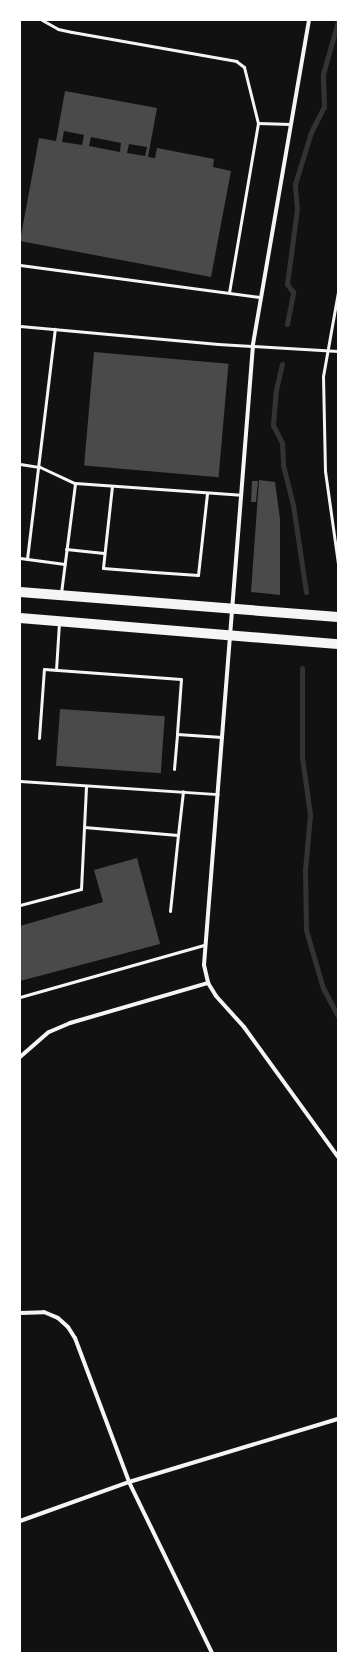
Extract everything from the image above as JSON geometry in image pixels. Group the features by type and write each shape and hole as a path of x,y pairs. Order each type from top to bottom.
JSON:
{"main road":[{"path":"20,592 338,617"},
{"path":"20,618 338,644"}],"street":[{"path":"309,20 260,297 253,345 231,635 204,945 204,965 208,983 216,996 244,1027 338,1157"},
{"path":"20,1057 49,1032 70,1023 208,983"},
{"path":"20,1314 44,1312 58,1318 68,1327 81,1355 129,1482 212,1653"},
{"path":"20,1521 129,1482 338,1419"}],"lane":[{"path":"42,20 58,29 236,61 244,67 258,122 229,292"},
{"path":"258,122 290,124"},
{"path":"20,265 260,297"},
{"path":"338,292 326,350 323,376 325,471 338,564"},
{"path":"20,326 338,351"},
{"path":"27,559 40,467 55,329"},
{"path":"20,464 40,467 75,484 241,495"},
{"path":"61,595 75,484"},
{"path":"112,486 103,568 198,575 207,493"},
{"path":"66,550 104,553"},
{"path":"20,558 65,564"},
{"path":"56,670 59,621"},
{"path":"39,738 44,669 181,679 174,769"},
{"path":"177,734 222,737"},
{"path":"20,781 218,794"},
{"path":"20,904 80,888 86,786"},
{"path":"170,911 183,791"},
{"path":"84,827 178,835"},
{"path":"20,996 204,945"}],"building":[{"path":"65,91 157,108 148,157 155,158 157,148 214,159 213,167 231,171 211,277 20,241 39,138 56,141","holes":["64,131 84,135 82,145 62,142","91,137 121,143 120,152 89,146","129,144 147,147 145,156 127,153"]},
{"path":"94,352 228,364 219,477 84,466"},
{"path":"259,480 275,482 280,519 280,595 251,592"},
{"path":"252,481 258,481 256,502 251,502"},
{"path":"60,709 165,716 161,773 56,766"},
{"path":"137,858 160,944 20,981 20,926 103,902 94,870"}],"waterway":[{"path":"287,324 293,292 287,284 297,209 295,184 311,132 324,107 323,74 338,21"},
{"path":"282,364 276,389 273,425 282,443 283,465 293,505 306,592"},
{"path":"302,668 302,757 310,815 305,870 306,930 323,988 338,1016"}]}
